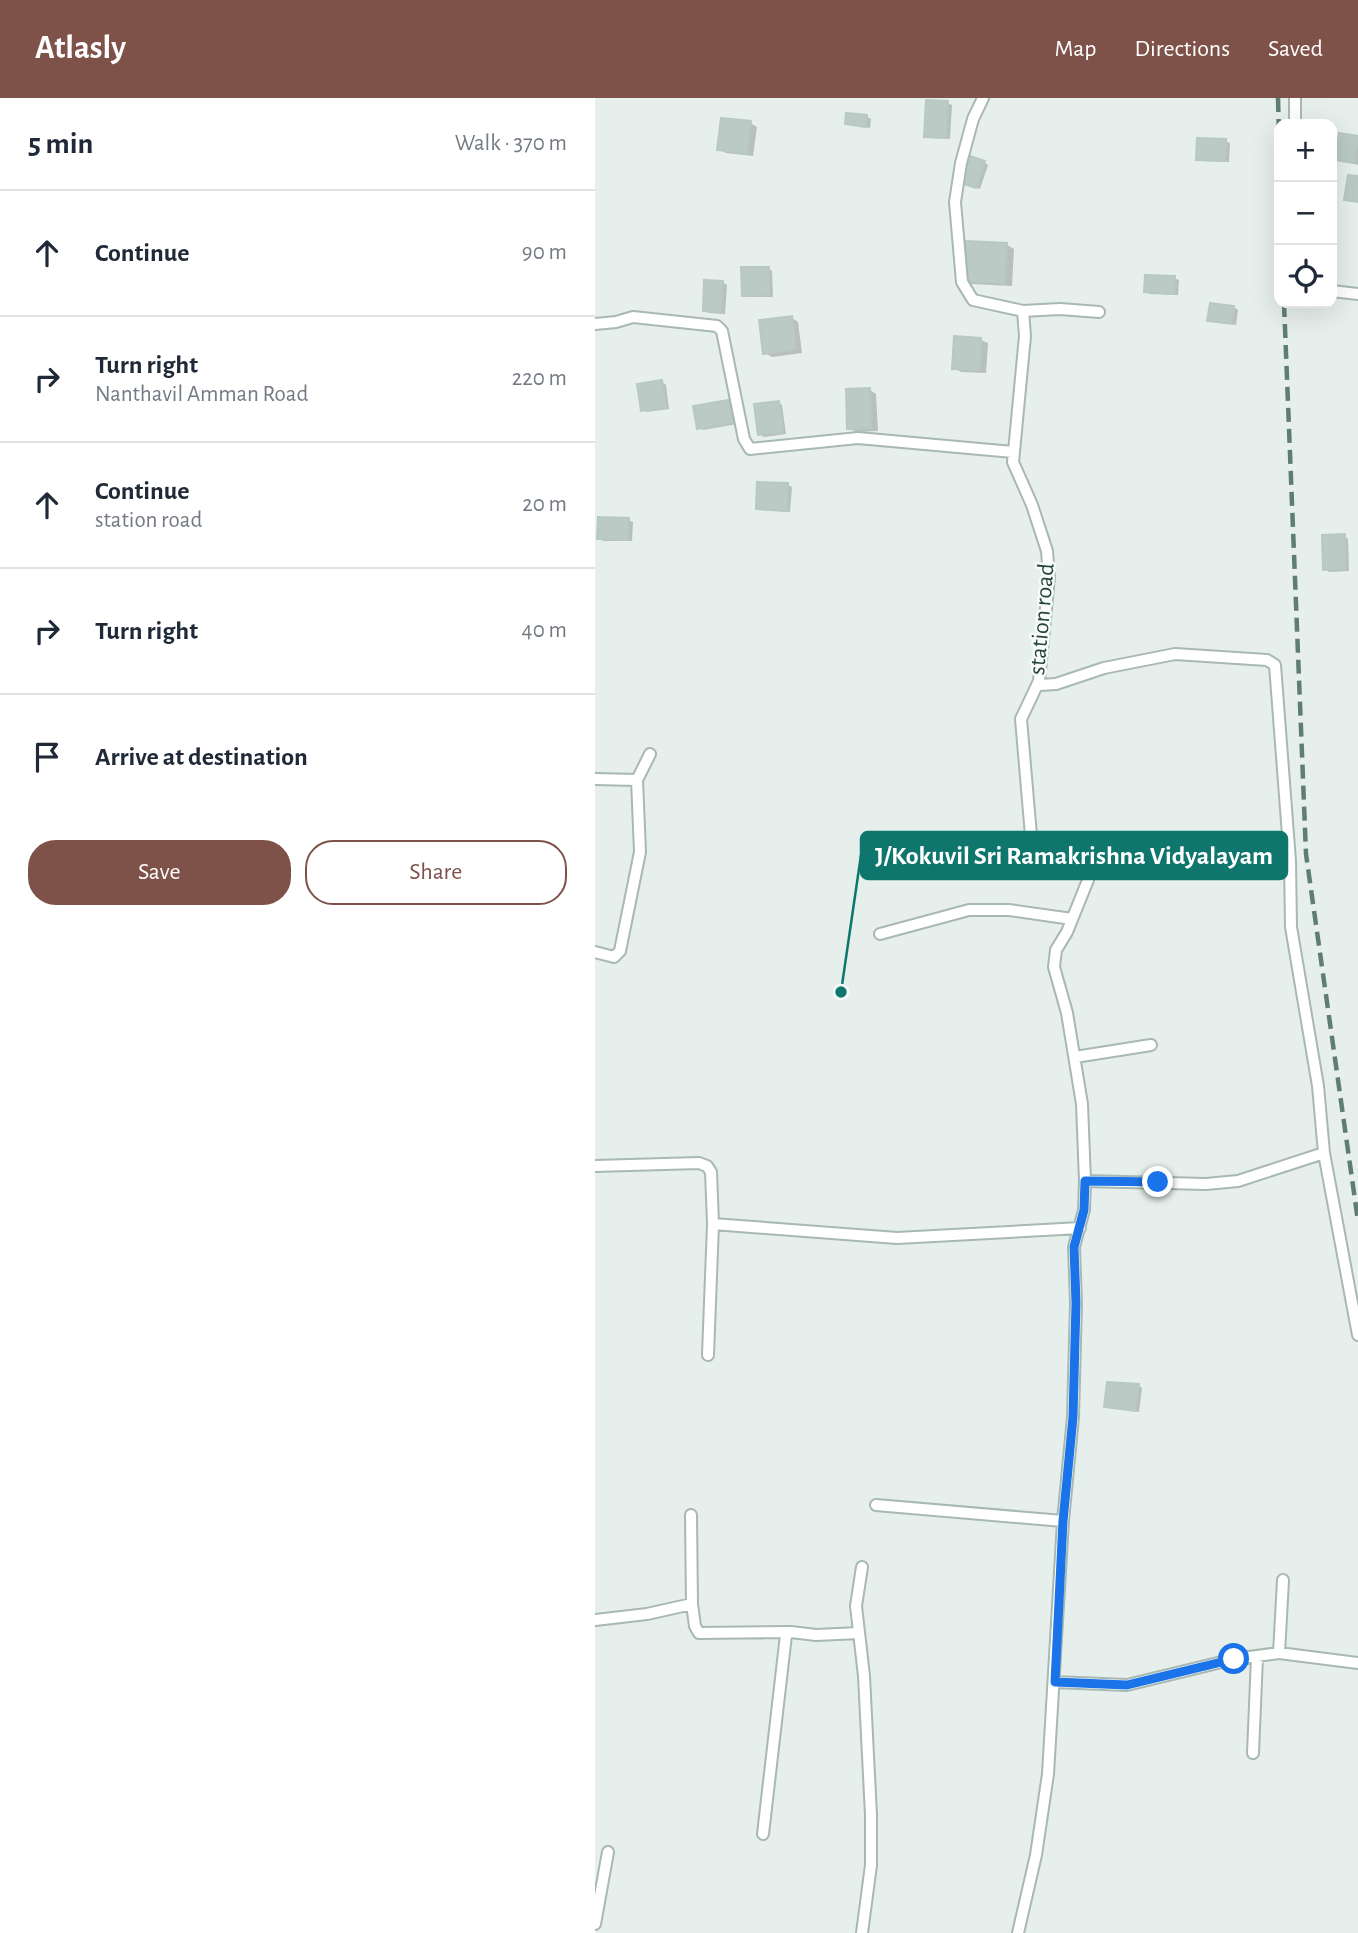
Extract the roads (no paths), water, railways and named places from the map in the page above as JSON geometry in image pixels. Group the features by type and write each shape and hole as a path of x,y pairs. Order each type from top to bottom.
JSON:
{"street":[{"path":"983,98 973,120 961,163 955,202 962,282 973,300 1023,311 1060,309 1099,312"},
{"path":"1295,98 1295,119"},
{"path":"1337,292 1358,294"},
{"name":"station road","path":"1018,1933 1036,1854 1048,1774 1063,1521 1073,1417 1076,1303 1074,1247 1084,1210 1082,1104 1067,1013 1054,967 1056,950 1067,932 1087,880 1079,862 1039,854 1032,847 1021,719 1039,681 1049,577 1047,551 1032,505 1013,462 1025,337 1023,311"},
{"path":"595,324 633,317 717,326 722,331 744,439 750,449 858,438 1013,452"},
{"path":"1039,681 1040,685 1056,684 1104,668 1175,654 1267,660 1275,666 1290,861 1291,927 1318,1086 1324,1153 1358,1335"},
{"path":"595,952 614,957 620,951 641,852 637,780 650,754"},
{"path":"595,779 637,780"},
{"path":"880,934 969,910 1010,910 1072,919"},
{"path":"1075,1057 1151,1045"},
{"path":"1085,1181 1206,1184 1237,1181 1324,1153"},
{"path":"595,1166 699,1163 707,1166 711,1172 713,1224 708,1355"},
{"path":"713,1224 897,1238 1080,1228"},
{"path":"876,1505 1063,1521"},
{"path":"691,1515 692,1604 695,1626 699,1633 859,1633"},
{"path":"862,1933 871,1866 864,1676 856,1606 863,1567"},
{"path":"1279,1653 1283,1580"},
{"path":"595,1620 647,1614 692,1604"},
{"path":"763,1834 784,1641 786,1635 792,1632"},
{"path":"1055,1682 1127,1685 1234,1659 1279,1653 1358,1663"},
{"path":"1253,1753 1257,1657"},
{"path":"595,1924 608,1852"}],"railway":[{"path":"1278,98 1279,119"},
{"path":"1284,308 1306,854 1358,1221"}],"place":[{"name":"J/Kokuvil Sri Ramakrishna Vidyalayam","path":"841,992"}]}
